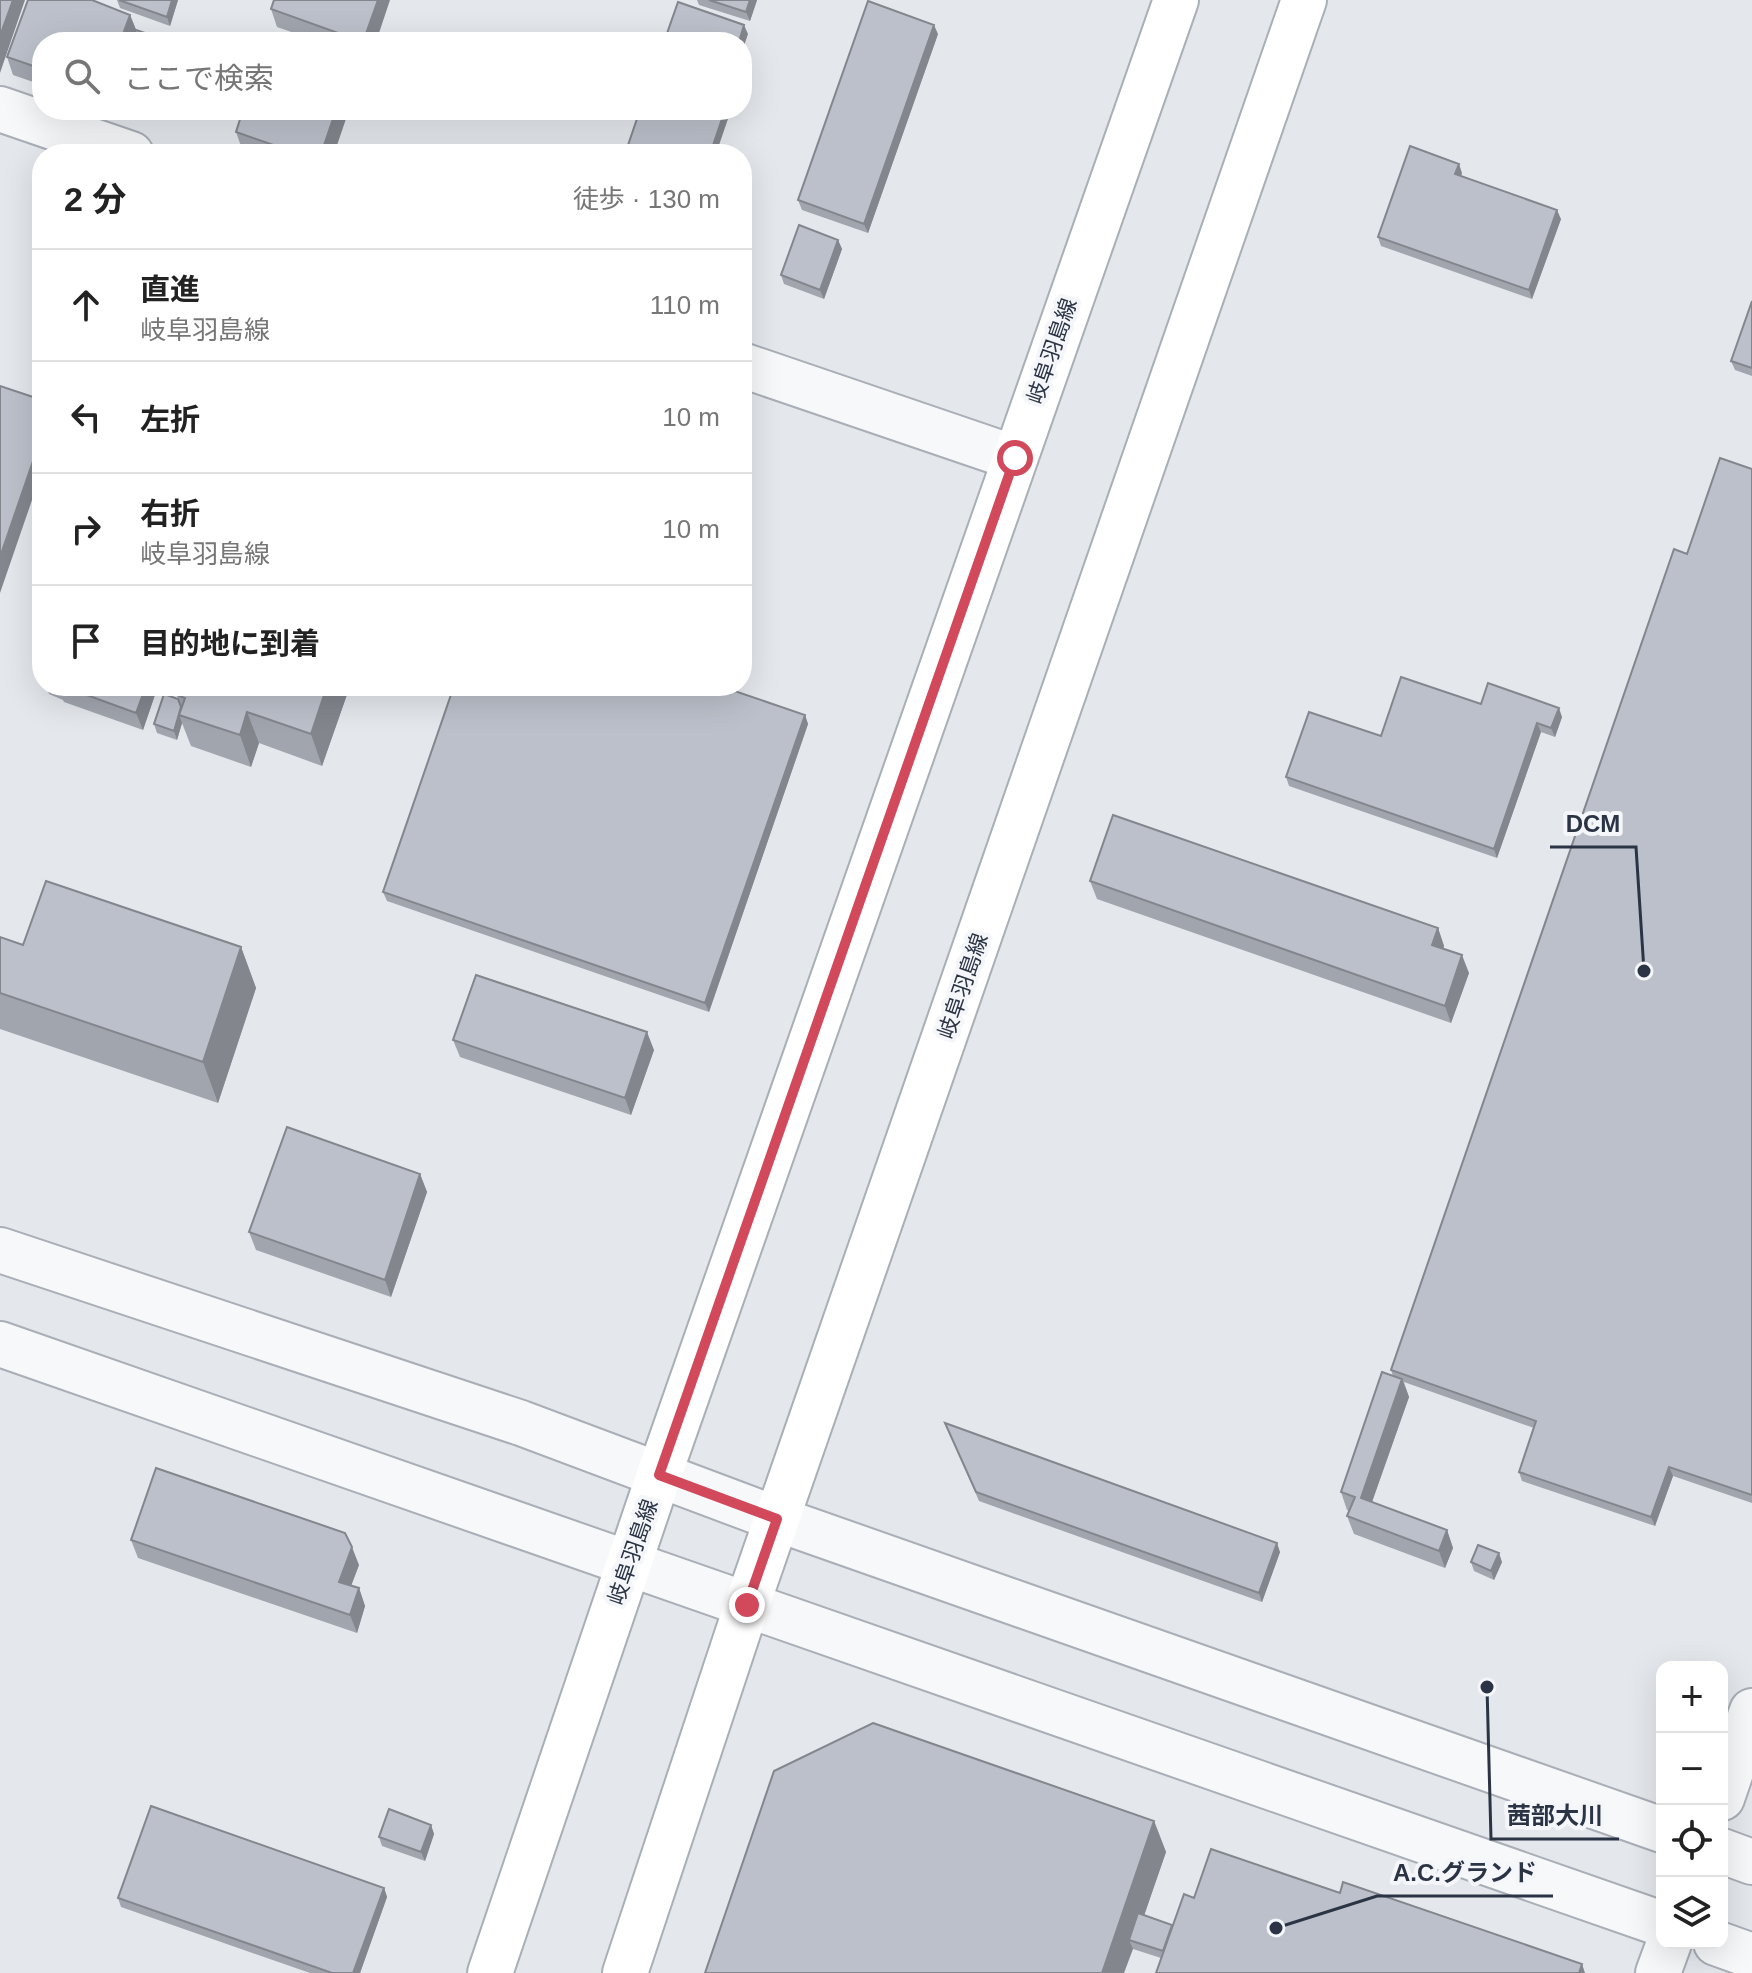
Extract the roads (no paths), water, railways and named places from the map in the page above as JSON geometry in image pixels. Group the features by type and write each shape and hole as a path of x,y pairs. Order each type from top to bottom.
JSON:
{"main road":[{"name":"岐阜羽島線","path":"490,1973 659,1475 1176,0"},
{"name":"岐阜羽島線","path":"625,1973 747,1605 1304,0"}],"street":[{"path":"0,109 102,144"},
{"path":"752,368 1015,458"},
{"path":"0,1250 521,1423 777,1519 1656,1828"},
{"path":"0,1344 1656,1922"},
{"path":"1728,1781 1752,1711"},
{"path":"1728,1853 1752,1862"},
{"path":"1728,1947 1752,1956"},
{"path":"1658,1973 1667,1949"}],"place":[{"name":"DCM","path":"1644,971"},
{"name":"茜部大川","path":"1487,1687"},
{"name":"A.C.グランド","path":"1276,1928"}]}
